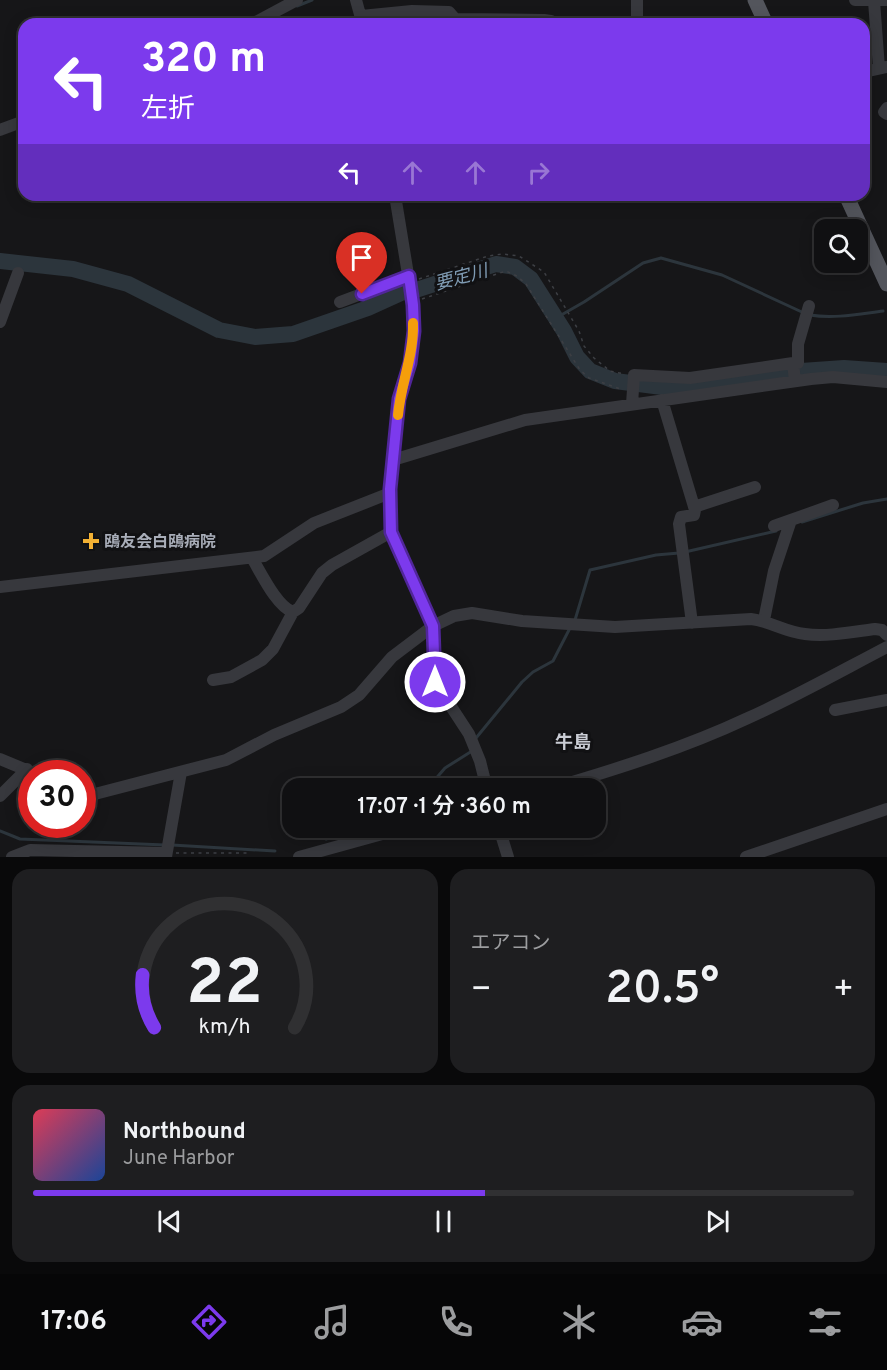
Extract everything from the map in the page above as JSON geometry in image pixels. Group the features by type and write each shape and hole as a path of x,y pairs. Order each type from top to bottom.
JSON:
{"main road":[{"path":"755,0 763,18"},
{"path":"849,201 887,284"}],"street":[{"path":"356,0 361,18"},
{"path":"637,0 637,18"},
{"path":"855,0 887,0"},
{"path":"263,18 293,1"},
{"path":"874,1 883,68"},
{"path":"373,18 412,11 449,12 454,18"},
{"path":"887,108 884,112 887,114"},
{"path":"0,130 18,124"},
{"path":"396,201 413,305 414,331 410,363 399,399 390,493 391,532 433,626 435,682 469,734 484,778"},
{"path":"0,322 18,273"},
{"path":"340,302 409,280"},
{"path":"794,372 798,363 798,344 807,313"},
{"path":"393,460 633,388 682,378 794,372 887,382"},
{"path":"633,388 662,400 794,372"},
{"path":"662,400 695,514 679,520 692,623"},
{"path":"694,507 755,487"},
{"path":"0,587 252,558 264,555 314,523 390,493"},
{"path":"774,526 833,505"},
{"path":"764,620 774,572 790,520"},
{"path":"213,680 231,677 262,660 273,649 293,612 299,608 322,573 391,532"},
{"path":"252,558 266,583 287,610 293,612"},
{"path":"96,794 226,760 274,735 346,704 369,686 392,657 433,626 454,616 472,614 522,621 615,627 751,619 764,620 806,635 875,629 882,630 887,635"},
{"path":"586,778 672,750 748,718 887,647"},
{"path":"835,710 887,700"},
{"path":"0,759 18,766"},
{"path":"12,857 30,850 166,855 181,772"},
{"path":"0,796 18,782"},
{"path":"746,857 887,809"},
{"path":"299,857 368,838"},
{"path":"502,838 508,857"}],"path":[{"path":"409,280 424,278 488,256 519,255 544,272 571,317 584,346 594,358 633,388"},
{"path":"413,305 420,300 488,276 506,272 517,276 526,284 580,370 589,378 633,388"},
{"path":"166,855 247,853 247,857"}],"waterway":[{"path":"297,6 312,0"},
{"path":"556,318 643,263 661,258 722,275 804,313"},
{"name":"要定川","path":"0,261 73,269 128,284 219,330 255,337 293,334 368,308 401,293 496,264 515,267 531,279 564,331 577,357 590,371 615,381 662,387 787,372 844,368 887,371"},
{"path":"810,315 856,315 883,311"},
{"path":"802,522 863,503 887,499"},
{"path":"685,552 776,531"},
{"path":"575,620 590,570 656,555 679,553"},
{"path":"476,738 522,682 533,672 553,661 570,628"},
{"path":"436,778 445,768 472,751"},
{"path":"0,831 20,839 165,845"},
{"path":"172,845 275,851"}],"slow traffic":[{"path":"398,415 399,399 410,363 413,323"}],"place":[{"name":"鴎友会白鴎病院","path":"91,541"}],"district":[{"name":"牛島","path":"573,742"}],"route":[{"path":"362,294 409,276 414,331 410,363 399,399 390,489 391,532 433,626 435,682"}]}
